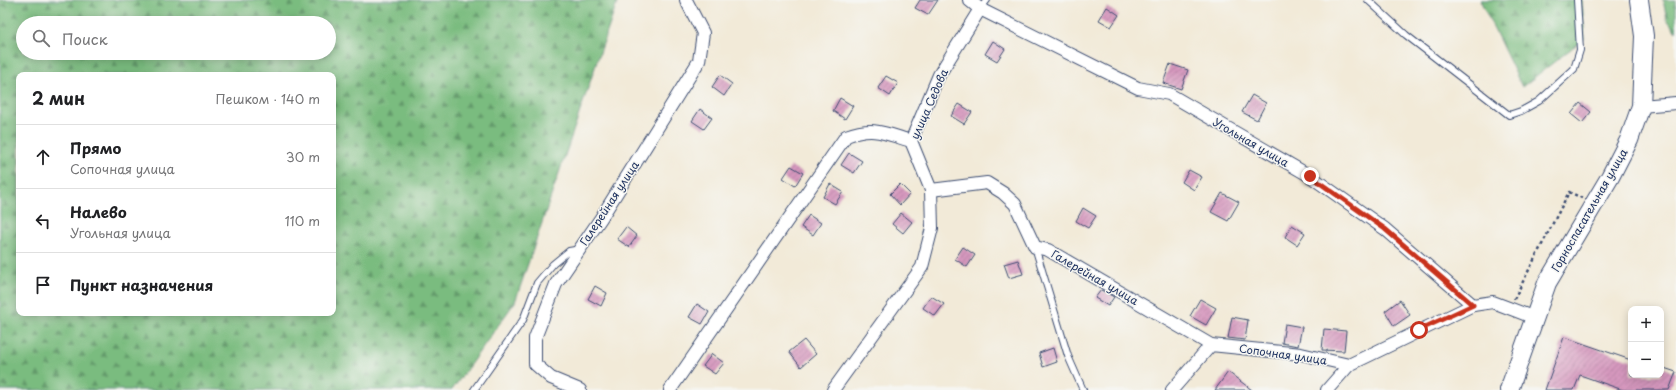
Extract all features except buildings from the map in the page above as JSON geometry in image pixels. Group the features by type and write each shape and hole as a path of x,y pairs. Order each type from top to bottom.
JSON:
{"main road":[{"name":"Горноспасательная улица","path":"1509,390 1547,283 1610,177 1629,140 1641,106 1644,36 1639,0"}],"street":[{"name":"Галерейная улица","path":"580,390 551,378 535,364 535,338 556,284 601,218 699,61 703,33 686,0"},
{"name":"Угольная улица","path":"969,0 984,4 1138,88 1169,94 1310,176 1385,229 1473,305"},
{"name":"улица Седова","path":"833,390 922,267 932,228 931,190 911,141 939,75 984,4"},
{"path":"1641,106 1676,103"},
{"path":"670,390 846,136 862,130 877,131 911,141"},
{"path":"931,190 987,183 1003,193 1015,204 1035,247"},
{"name":"Галерейная улица","path":"1035,247 1048,250 1211,345"},
{"path":"1327,390 1349,365 1473,305 1493,302 1535,318"},
{"path":"1172,390 1211,345"},
{"name":"Сопочная улица","path":"1211,345 1301,354 1349,365"}],"lane":[{"path":"1368,0 1406,35 1509,115 1521,111 1539,101 1574,69 1580,50 1577,0"},
{"path":"1035,247 1068,356 1083,390"},
{"path":"474,390 523,320 537,283 554,264 569,251 575,250 577,253"}],"path":[{"path":"1509,308 1569,192 1593,204"}],"green space":[{"path":"0,0 618,0 515,302 452,390 0,390"},
{"path":"1480,0 1582,0 1585,38 1522,87"},
{"path":"1663,0 1676,0 1676,32 1667,19"}],"route":[{"path":"1310,176 1385,229 1473,305 1419,330"}]}
